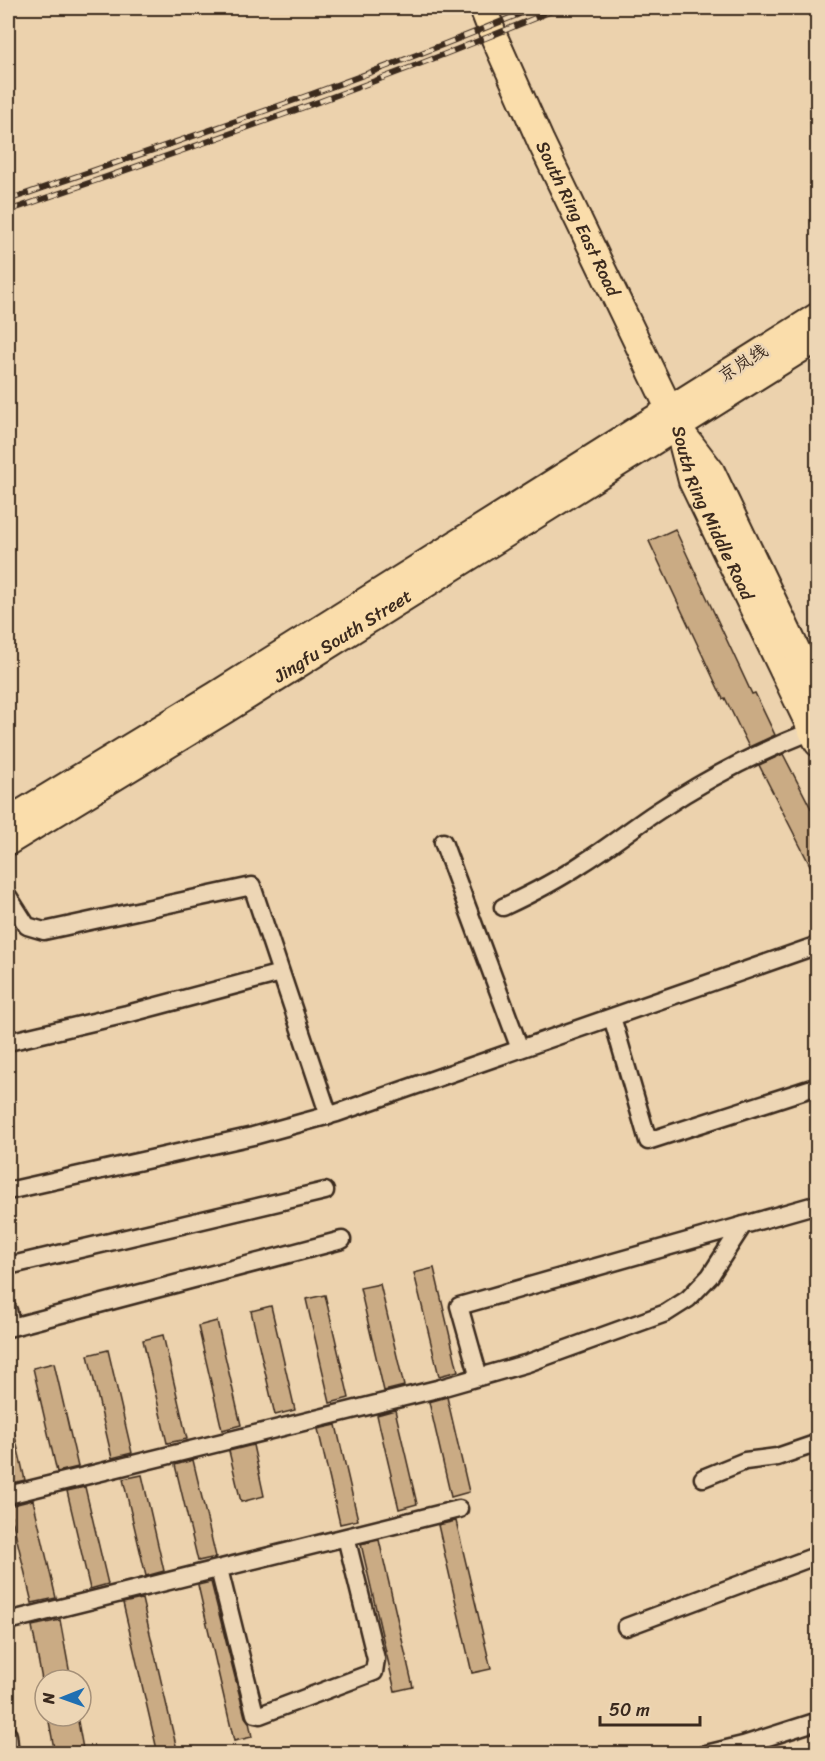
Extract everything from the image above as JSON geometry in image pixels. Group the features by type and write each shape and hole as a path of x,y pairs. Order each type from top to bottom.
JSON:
{"highway":[{"name":"South Ring East Road","path":"483,8 542,142 674,418"},
{"name":"京岚线","path":"674,418 818,316"},
{"name":"京岚线","path":"674,418 818,338"},
{"name":"South Ring Middle Road","path":"674,418 711,471 818,695"},
{"name":"South Ring Middle Road","path":"674,418 692,481 815,737"},
{"name":"Jingfu South Street","path":"8,821 674,418"},
{"name":"Jingfu South Street","path":"8,842 225,710 674,418"}],"street":[{"path":"503,907 547,886 659,810 743,761 774,745 815,737"},
{"path":"443,842 520,1049"},
{"path":"8,896 27,926 44,931 252,886 329,1116"},
{"path":"8,1191 253,1136 329,1116 818,945"},
{"path":"8,1042 127,1014 281,973"},
{"path":"612,1017 648,1141 818,1086"},
{"path":"8,1266 325,1191"},
{"path":"478,1377 459,1306 818,1204"},
{"path":"8,1495 478,1377 528,1363 666,1313 688,1299 710,1276 743,1225"},
{"path":"9,1322 342,1240"},
{"path":"703,1478 746,1461 777,1457 818,1443"},
{"path":"8,1621 459,1509"},
{"path":"220,1573 255,1714 260,1715 374,1672 376,1659 346,1537"},
{"path":"626,1627 818,1555"},
{"path":"706,1754 772,1737 818,1721"},
{"path":"8,1735 10,1754"}],"building":[{"path":"675,529 752,694 755,693 775,735 749,747 725,698 723,699 649,541"},
{"path":"783,754 818,822 818,881 759,765"},
{"path":"434,1268 458,1371 439,1376 414,1273"},
{"path":"380,1284 404,1386 384,1391 360,1288"},
{"path":"325,1295 349,1398 330,1403 306,1299"},
{"path":"271,1306 295,1410 275,1415 251,1311"},
{"path":"217,1321 241,1425 222,1430 198,1326"},
{"path":"163,1335 187,1439 167,1443 143,1340"},
{"path":"108,1350 132,1453 112,1458 88,1355"},
{"path":"54,1363 78,1467 57,1472 33,1368"},
{"path":"447,1397 469,1492 451,1497 429,1402"},
{"path":"395,1410 417,1504 399,1509 377,1415"},
{"path":"12,1423 25,1480 8,1484 8,1424"},
{"path":"336,1425 358,1520 340,1524 318,1429"},
{"path":"253,1445 264,1496 241,1502 229,1451"},
{"path":"193,1460 216,1557 198,1561 175,1465"},
{"path":"142,1475 164,1571 146,1576 123,1479"},
{"path":"85,1487 108,1584 90,1589 67,1491"},
{"path":"33,1500 56,1598 32,1603 9,1506"},
{"path":"456,1521 491,1669 472,1673 438,1525"},
{"path":"379,1540 413,1687 395,1691 361,1544"},
{"path":"211,1582 252,1737 234,1741 198,1585"},
{"path":"142,1599 178,1754 158,1754 123,1603"},
{"path":"60,1620 69,1668 40,1668 32,1626"},
{"path":"50,1728 79,1728 84,1754 55,1754"}],"railway":[{"path":"8,200 404,60 534,8"},
{"path":"8,211 354,89 559,8"}]}
